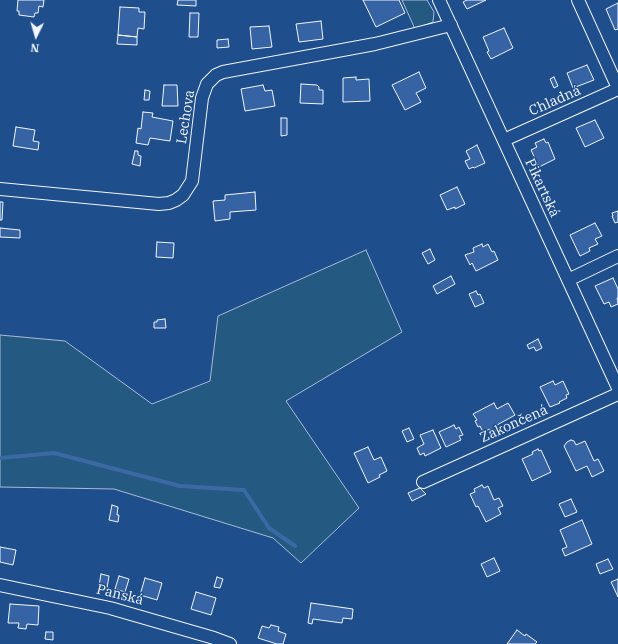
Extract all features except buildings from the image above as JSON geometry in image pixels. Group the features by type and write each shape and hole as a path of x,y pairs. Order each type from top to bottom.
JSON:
{"street":[{"name":"Pikartská","path":"439,0 618,388"},
{"path":"578,0 618,88"},
{"name":"Lechova","path":"0,189 159,204 169,203 183,195 192,181 202,98 207,84 216,75 223,72 375,44 451,25"},
{"name":"Chladná","path":"504,140 618,88"},
{"path":"568,280 618,256"},
{"name":"Zakončená","path":"423,482 618,394"},
{"name":"Panská","path":"0,585 110,608 230,644"}],"shaded area":[{"path":"402,0 427,0 434,12 433,22 415,29"},
{"path":"366,250 402,332 286,401 359,508 301,563 273,538 114,489 0,487 0,335 65,341 152,404 210,381 218,316"}],"waterway":[{"path":"0,458 54,453 180,486 244,490 269,528 295,546"}]}
